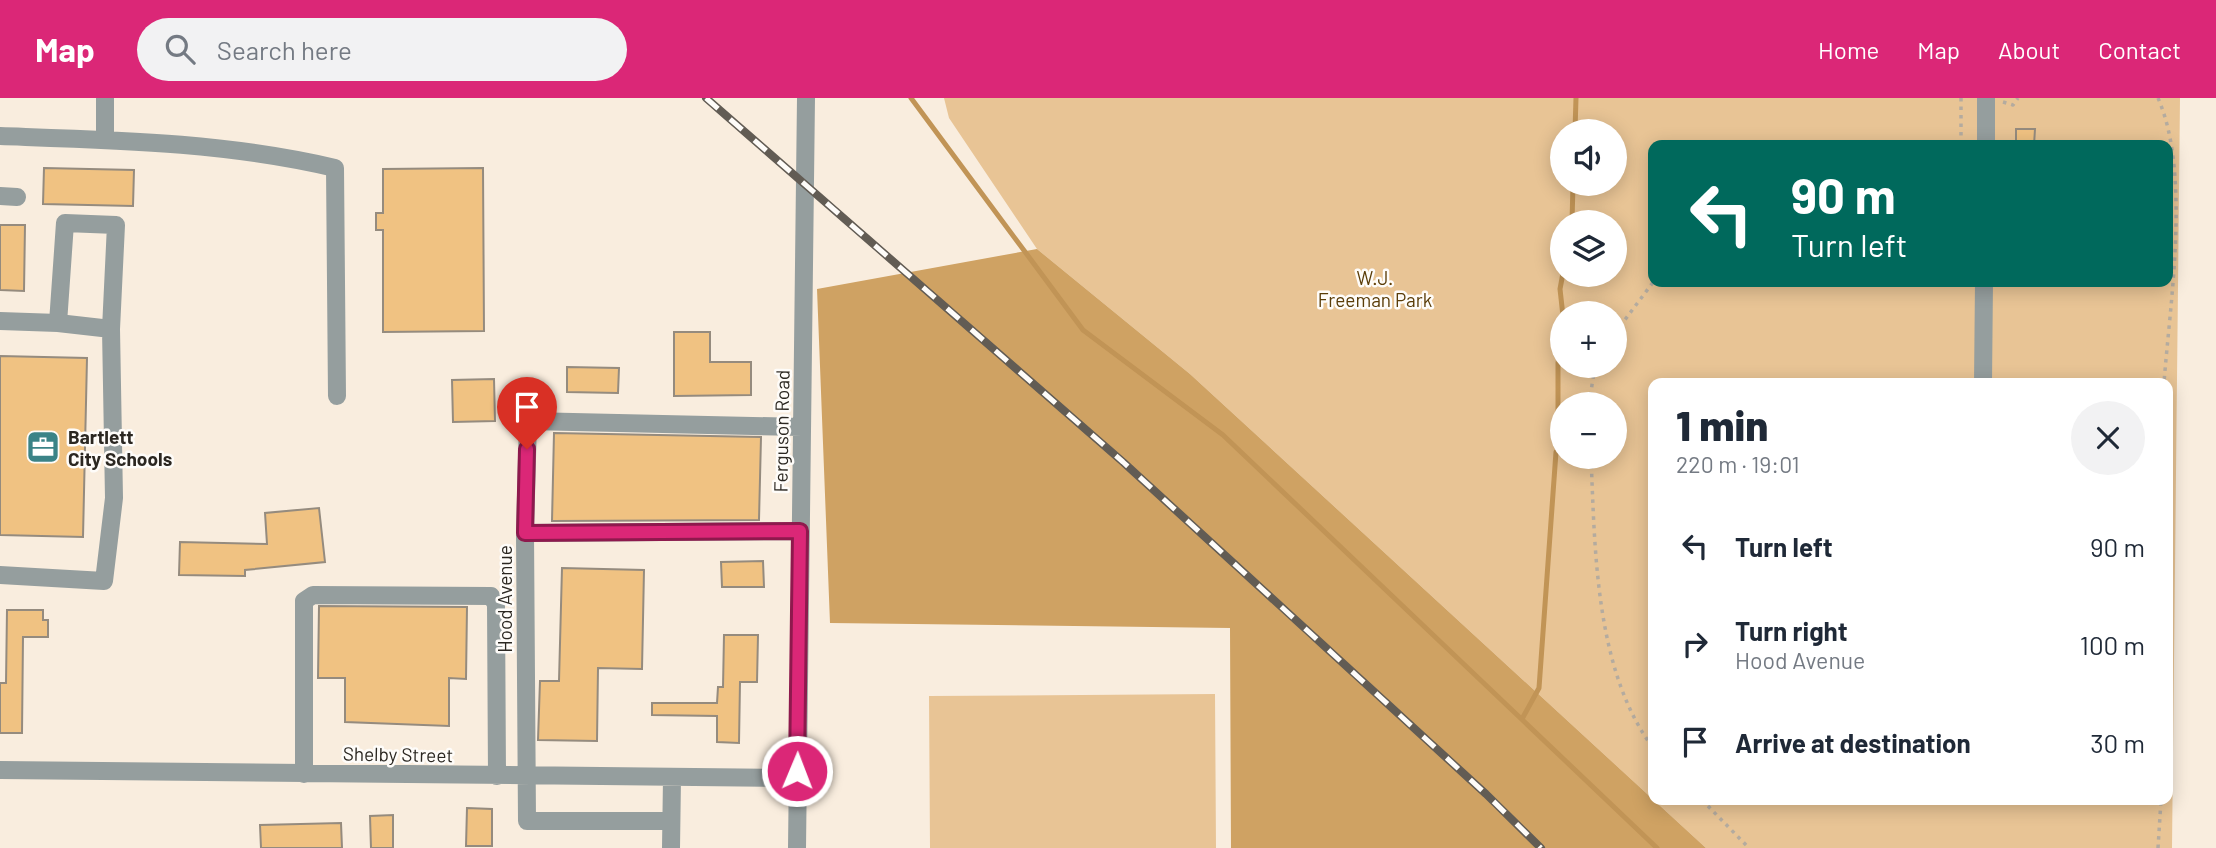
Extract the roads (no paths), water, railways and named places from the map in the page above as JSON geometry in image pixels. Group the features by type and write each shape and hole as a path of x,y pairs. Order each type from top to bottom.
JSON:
{"street":[{"path":"104,98 104,140"},
{"name":"Ferguson Road","path":"797,848 806,98"},
{"path":"1987,140 1994,100"},
{"path":"0,136 175,143 274,153 335,168 337,396"},
{"path":"0,575 104,582 114,498 111,329 116,225 65,223 58,323"},
{"path":"1983,378 1984,287"},
{"path":"0,321 58,323 111,329"},
{"name":"Hood Avenue","path":"671,821 527,821 525,533 528,421 802,427"},
{"path":"525,533 800,531"},
{"path":"304,774 304,601 313,595 491,596 496,604 497,776"},
{"name":"Shelby Street","path":"0,770 797,778"},
{"path":"671,848 672,778"}],"waterway":[{"path":"911,98 1083,330 1223,435 1657,848"},
{"path":"1575,119 1576,98"},
{"path":"1572,210 1573,196"},
{"path":"1560,287 1561,301"},
{"path":"1558,378 1558,392"},
{"path":"1522,719 1539,688 1555,469"}],"railway":[{"path":"706,98 1123,462 1486,794 1541,848"}],"place":[{"name":"Bartlett City Schools","path":"43,447"}],"park label":[{"name":"W.J. Freeman Park","path":"1375,288"}]}
